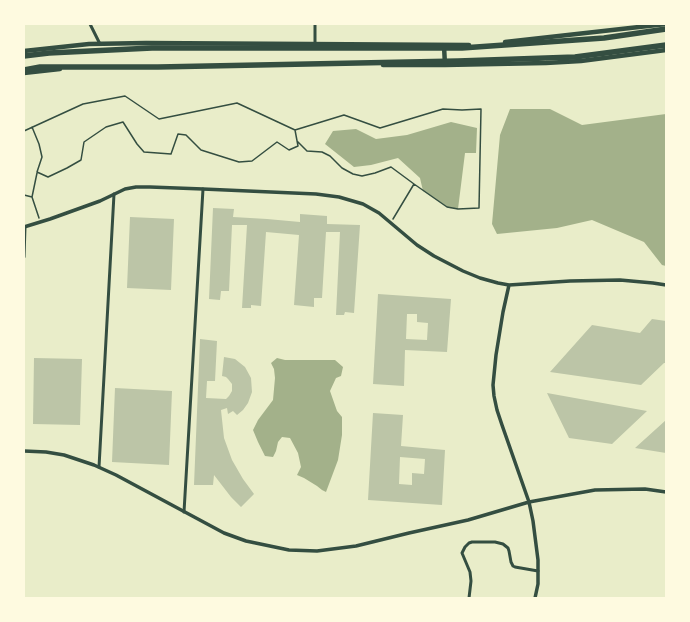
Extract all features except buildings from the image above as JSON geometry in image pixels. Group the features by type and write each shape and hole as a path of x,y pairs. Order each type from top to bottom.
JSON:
{"highway":[{"path":"24,56 49,53 152,48 462,48 604,38 666,29"},
{"path":"24,70 40,67 158,67 474,61 575,56 666,45"}],"main road":[{"path":"24,51 100,44 146,43 493,44 666,24"},
{"path":"444,44 445,65"},
{"path":"24,73 123,64 526,64 581,61 666,50"}],"street":[{"path":"90,24 100,44"},
{"path":"315,24 315,44"},
{"path":"24,256 25,227 100,201 125,189 150,187 316,194 339,197 363,204 379,213 417,245 434,256 463,271 498,283 509,285 596,280 666,285"},
{"path":"184,512 203,189"},
{"path":"99,467 114,194"},
{"path":"509,285 496,355 494,396 497,410 529,502 533,521 538,560 538,584 535,598"},
{"path":"24,451 64,455 99,467 224,533 246,541 289,550 310,551 356,546 468,520 529,502 595,490 645,490 666,492"},
{"path":"469,598 471,581 470,572 462,552 464,546 469,543 495,542 503,544 508,548 513,566 538,571"}],"path":[{"path":"24,131 83,104 125,96 159,119 237,103 295,130 344,115 380,128 443,109 480,109 479,208 458,209 447,207 391,167 362,176 352,174 342,168 330,156 322,152 308,151 297,141"},
{"path":"37,172 48,177 81,160 84,142 106,127 123,122 144,152 171,154 178,134 186,135 201,150 239,162 252,161 277,142 289,150 298,146 295,130"},
{"path":"32,127 39,144 42,157 37,172 32,197 40,223"},
{"path":"391,222 414,184"},
{"path":"24,195 32,197"}],"shaded area":[{"path":"510,109 550,109 582,125 666,114 666,266 662,265 644,242 592,220 557,228 497,234 492,224 500,135"},
{"path":"451,122 477,128 476,153 465,153 458,209 447,207 423,191 420,178 398,158 371,165 354,167 325,144 333,131 356,129 376,139 407,135"},
{"path":"277,358 285,360 335,360 343,367 341,376 336,378 330,391 337,411 342,417 342,435 338,460 326,492 297,475 301,467 298,453 290,438 282,437 278,442 273,457 265,456 253,430 258,420 273,400 275,378 274,369 271,363"}]}
